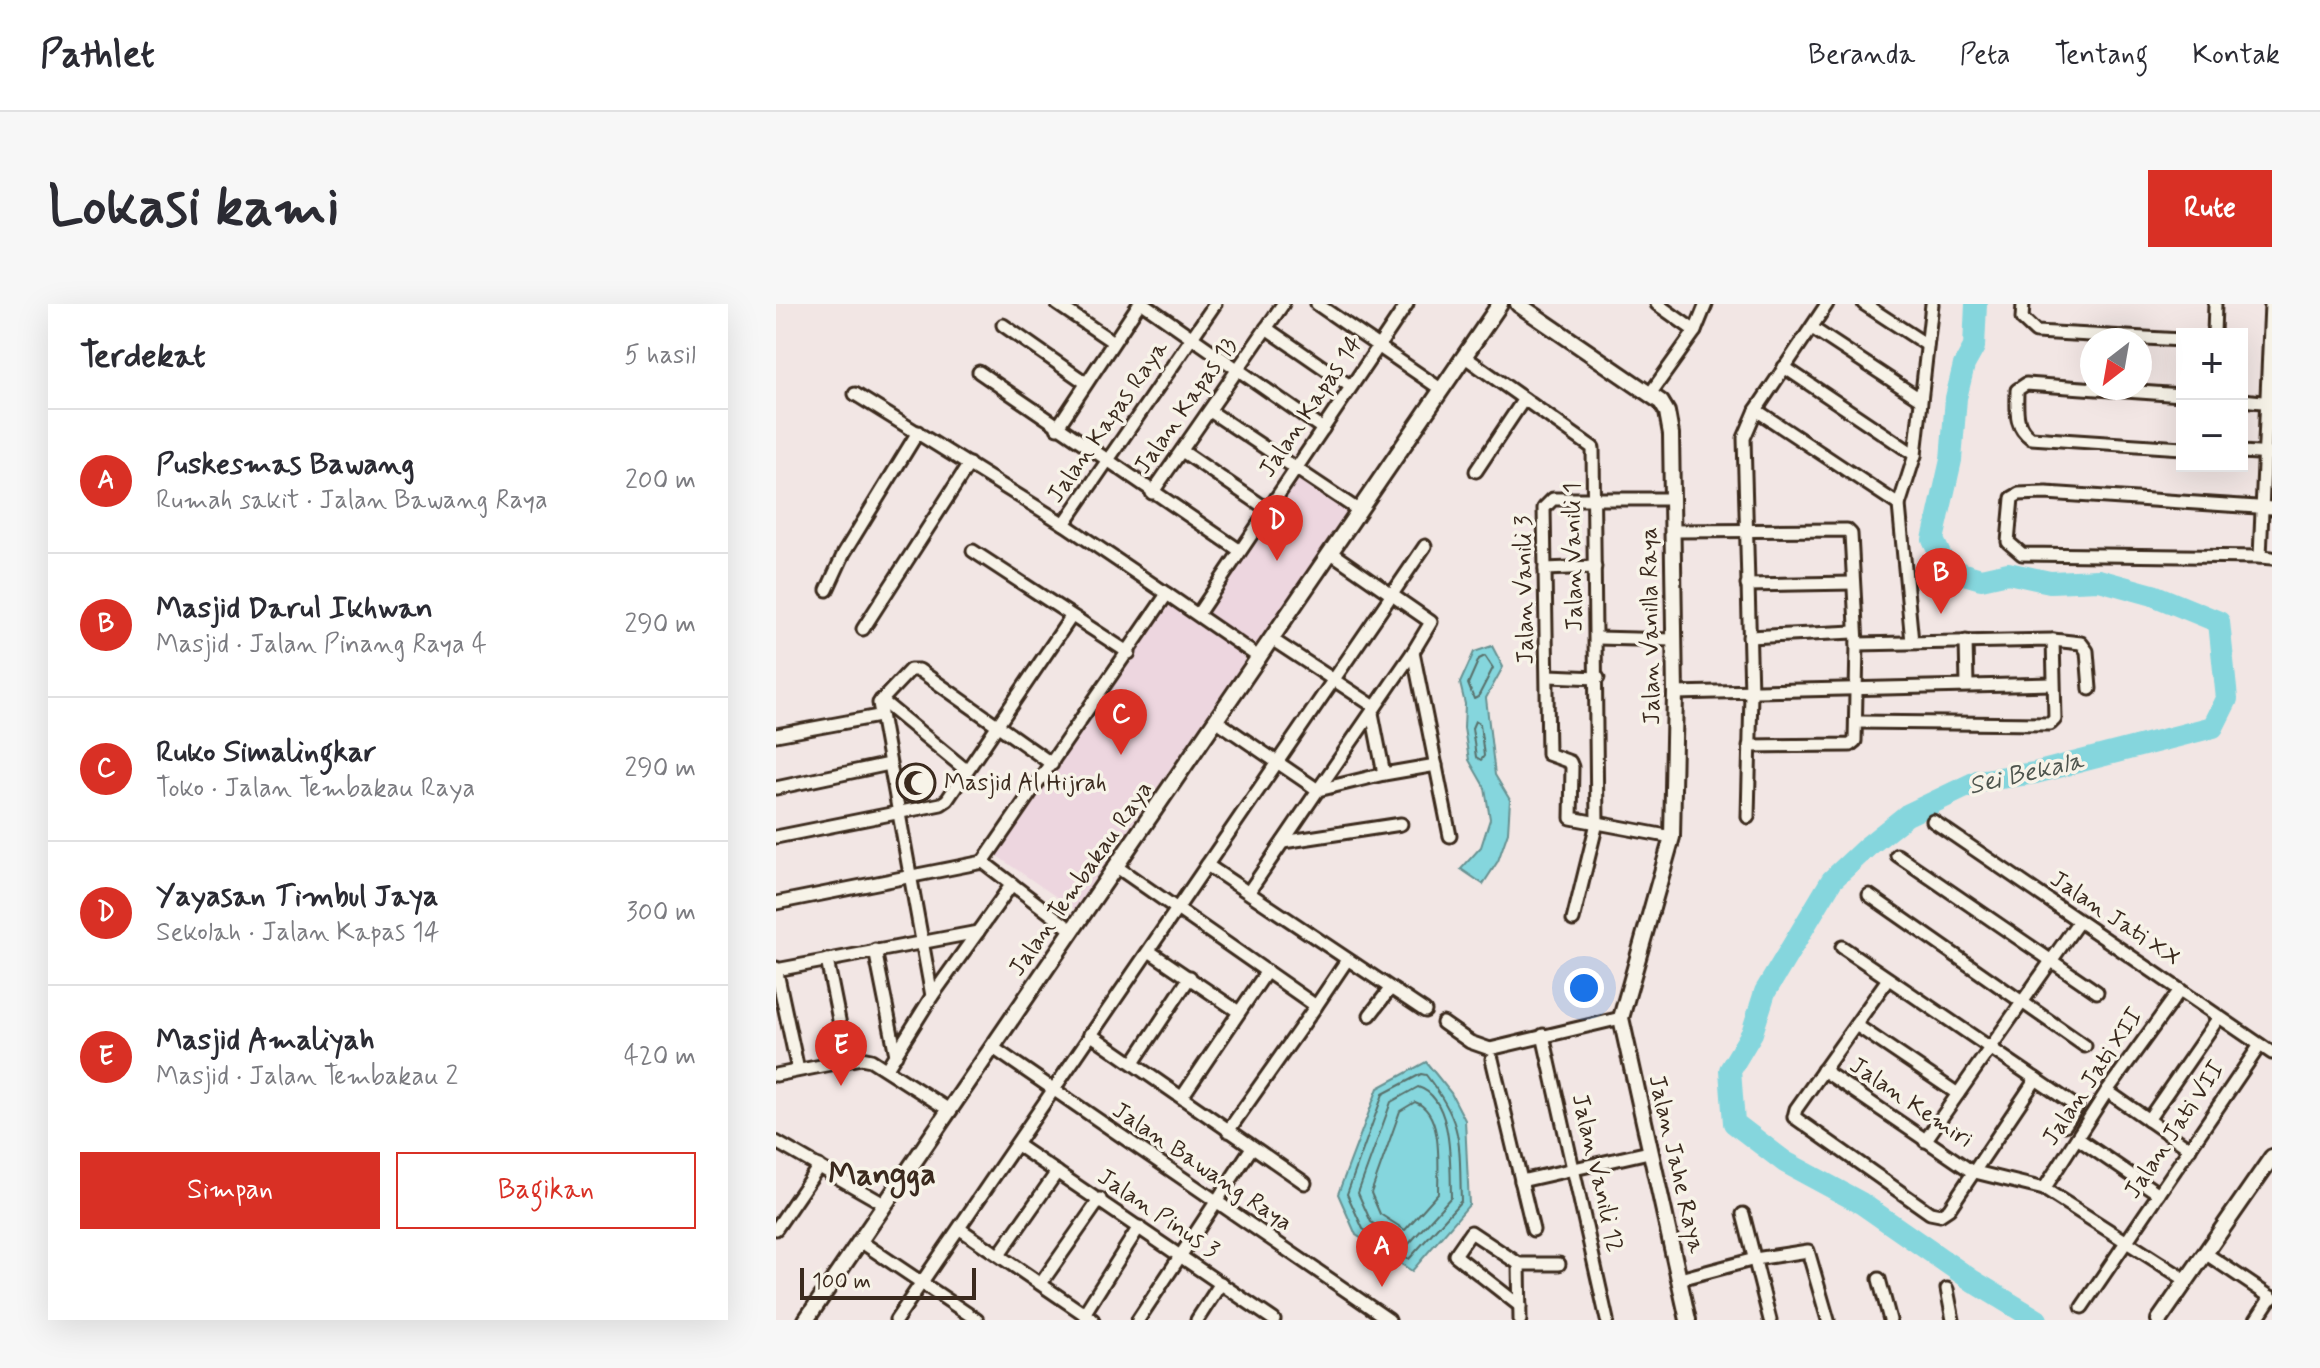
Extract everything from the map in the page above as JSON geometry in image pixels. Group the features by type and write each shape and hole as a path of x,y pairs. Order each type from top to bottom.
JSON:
{"street":[{"path":"1057,304 1113,342"},
{"path":"1057,428 1113,342 1142,304 1239,368 1323,429"},
{"name":"Jalan Kapas Raya","path":"1064,524 1215,304"},
{"name":"Jalan Kapas 13","path":"1152,493 1283,304"},
{"path":"1317,304 1442,390"},
{"name":"Jalan Kapas 14","path":"1198,614 1407,304"},
{"name":"Jalan Tembakau Raya","path":"806,1320 1500,304"},
{"name":"Jalan Vanilla Raya","path":"1518,304 1650,394 1667,412 1672,454 1675,693 1672,837 1621,1018"},
{"path":"1657,304 1695,331"},
{"path":"1650,394 1695,331 1706,304"},
{"path":"1748,817 1751,693 1744,438 1756,410 1827,304"},
{"path":"1864,304 1927,345"},
{"path":"1912,642 1899,505 1915,455 1932,304"},
{"path":"2023,304 2022,319 2036,332 2176,340"},
{"path":"2214,328 2215,304"},
{"path":"2266,508 2019,494 2012,498 2008,542 2022,554 2266,557 2271,304"},
{"path":"1003,325 1086,383"},
{"path":"1266,328 1350,386"},
{"path":"1812,328 1920,399"},
{"name":"Jalan Vanili 1","path":"1465,357 1590,444 1594,456 1598,638 1597,823 1573,920"},
{"path":"1784,367 1915,455"},
{"path":"979,372 1239,550"},
{"path":"2176,395 2026,384 2017,390 2017,421 2022,431 2031,438 2176,448"},
{"path":"855,394 1064,524 1260,658"},
{"path":"1476,471 1524,399"},
{"path":"2248,401 2269,403"},
{"path":"1756,410 1899,505"},
{"path":"1210,411 1358,510"},
{"path":"827,590 844,553 918,432"},
{"path":"1182,451 1267,509"},
{"path":"2248,452 2268,453"},
{"path":"863,629 969,464"},
{"name":"Jalan Vanili 3","path":"1597,823 1571,818 1572,767 1570,762 1548,754 1546,504 1553,499 1671,499"},
{"path":"1672,531 1847,530 1852,539 1857,736 1850,745 1749,746"},
{"path":"896,1320 1425,546"},
{"path":"973,551 1129,653"},
{"path":"1250,890 1431,622 1330,552"},
{"path":"1545,569 1595,567"},
{"path":"1747,585 1853,583"},
{"path":"776,903 983,862 1167,594"},
{"path":"776,837 941,804 1071,617"},
{"path":"1749,637 1912,642 2053,640 2085,645 2090,689"},
{"path":"1598,638 1673,640"},
{"path":"1273,640 1333,678 1373,710 1384,774"},
{"path":"1856,722 2050,724 2055,719 2053,640"},
{"path":"1966,641 1967,685"},
{"path":"1413,652 1450,836"},
{"path":"932,996 879,716 881,700 910,670 919,670 1052,764"},
{"path":"1549,676 1598,678"},
{"path":"1675,693 1751,693 1856,686 2052,684"},
{"path":"881,700 966,770"},
{"path":"776,735 879,716"},
{"path":"1217,721 1318,790 1436,765"},
{"path":"776,788 889,764"},
{"name":"Jalan Jati XX","path":"1933,821 2272,1053"},
{"path":"1597,823 1672,837"},
{"path":"1283,842 1401,824"},
{"path":"1897,855 2097,992"},
{"path":"983,862 1073,931"},
{"path":"1207,865 1250,890 1347,960 1425,1011"},
{"path":"1117,867 1316,1006"},
{"path":"887,1068 932,996 1012,884"},
{"path":"1869,895 2085,1046"},
{"path":"1925,1141 2079,921"},
{"path":"798,1070 776,969 978,932"},
{"path":"1842,947 2077,1107 2065,1125"},
{"path":"875,950 896,1055"},
{"path":"1149,951 1239,1012"},
{"path":"827,960 847,1060"},
{"path":"1228,1131 1347,960"},
{"path":"1182,1097 1267,971"},
{"path":"1133,1063 1190,977"},
{"path":"1888,979 1796,1109 1798,1122 1930,1213 1940,1215 1949,1209 1971,1171 2036,1079"},
{"path":"1370,1015 1390,989"},
{"name":"Jalan Jati XII","path":"2044,1189 2107,1091 2180,990"},
{"path":"2148,1120 2219,1017"},
{"path":"1443,1023 1486,1049 1621,1018"},
{"name":"Jalan Jahe Raya","path":"1621,1018 1688,1320"},
{"path":"1856,1025 1958,1094"},
{"path":"1090,1034 1251,1149 1305,1183"},
{"name":"Jalan Vanili 12","path":"1543,1035 1607,1320"},
{"name":"Jalan Jati VII","path":"2082,1307 2260,1045"},
{"name":"Jalan Bawang Raya","path":"992,1047 1389,1320"},
{"path":"1492,1059 1533,1230"},
{"path":"776,1075 847,1060 871,1060 949,1110"},
{"name":"Jalan Kemiri","path":"1823,1070 1971,1171 2044,1189 2186,1280"},
{"path":"2107,1091 2190,1149"},
{"path":"2077,1138 2159,1194"},
{"path":"776,1142 884,1204"},
{"name":"Jalan Pinus 3","path":"1017,1145 1221,1283 1259,1316 1274,1320"},
{"path":"1138,1320 1218,1204 1251,1149"},
{"path":"1521,1181 1649,1152"},
{"path":"2159,1320 2272,1157"},
{"path":"776,1229 819,1166"},
{"path":"999,1255 1057,1172"},
{"path":"1042,1282 1100,1199"},
{"path":"1743,1214 1770,1320"},
{"path":"960,1229 1042,1282 1088,1317 1139,1227"},
{"path":"1520,1306 1455,1255 1471,1232 1519,1264 1559,1264"},
{"path":"860,1241 977,1320"},
{"path":"1680,1279 1755,1259 1808,1251 1828,1320"},
{"path":"2205,1253 2272,1297 2256,1320"},
{"path":"1519,1264 1520,1320"},
{"path":"1879,1279 1890,1320"},
{"path":"1197,1320 1221,1283"},
{"path":"1947,1289 1953,1320"}],"shaded area":[{"path":"1298,473 1353,512 1257,649 1202,610"},
{"path":"1168,596 1249,654 1074,909 997,856"}],"water":[{"path":"1492,646 1503,667 1486,698 1495,775 1510,800 1508,832 1498,861 1483,884 1461,869 1481,847 1490,819 1485,788 1469,760 1464,728 1465,704 1460,683 1474,652"},
{"path":"1426,1062 1451,1093 1465,1120 1469,1205 1412,1271 1356,1235 1338,1194 1378,1088"}],"waterway":[{"name":"Sei Bekala","path":"1976,304 1974,347 1964,365 1956,398 1951,460 1933,540 1947,569 1981,579 2008,573 2050,582 2099,580 2153,595 2219,622 2227,699 2213,727 2035,773 1978,781 1907,815 1832,880 1765,992 1752,1033 1730,1070 1734,1123 1785,1162 1861,1203 1973,1281 2037,1320"}],"place":[{"name":"Yayasan Timbul Jaya","path":"1277,561"},
{"name":"Masjid Darul Ikhwan","path":"1941,614"},
{"name":"Ruko Simalingkar","path":"1121,755"},
{"name":"Masjid Al Hijrah","path":"916,783"},
{"name":"Masjid Amaliyah","path":"841,1086"},
{"name":"Puskesmas Bawang","path":"1382,1287"}],"district":[{"name":"Mangga","path":"882,1175"}]}
